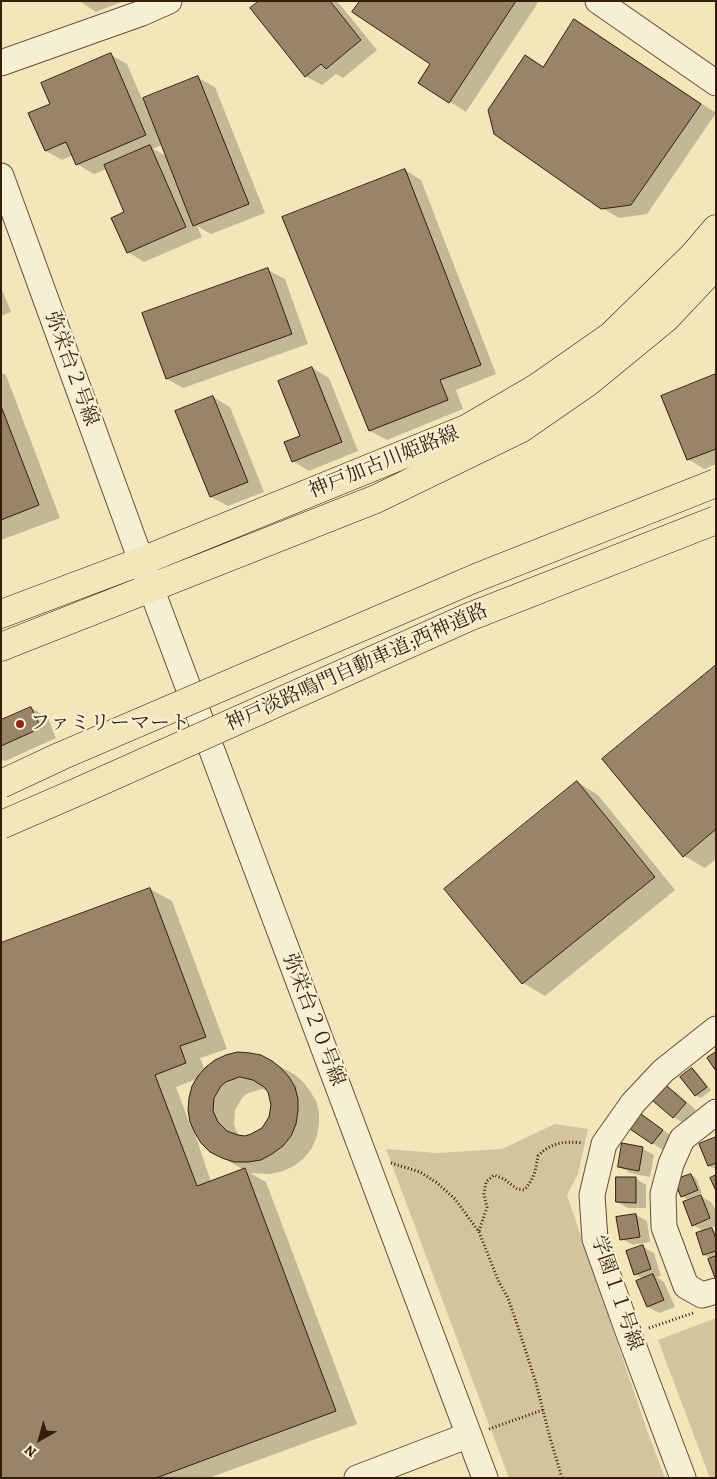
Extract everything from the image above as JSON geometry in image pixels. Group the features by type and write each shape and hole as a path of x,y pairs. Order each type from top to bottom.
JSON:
{"main road":[{"name":"神戸加古川姫路線","path":"1,614 142,561 466,429 538,387 611,336 693,256 716,229"},
{"name":"神戸加古川姫路線","path":"1,647 376,500 520,429 588,382 666,318 716,265"},
{"name":"神戸淡路鳴門自動車道;西神道路","path":"1,784 61,756 478,577 716,483"},
{"name":"神戸淡路鳴門自動車道;西神道路","path":"1,825 469,617 716,520"}],"street":[{"path":"1,63 142,13 169,1"},
{"path":"598,1 716,83"},
{"name":"弥栄台２号線","path":"1,176 142,561"},
{"name":"弥栄台２０号線","path":"142,561 485,1478"},
{"name":"学園１１号線","path":"683,1478 595,1239 592,1195 604,1144 633,1103 663,1071 716,1028"},
{"path":"716,1112 682,1139 670,1164 663,1194 664,1227 686,1286 702,1295 716,1292"},
{"path":"357,1478 470,1435"}],"path":[{"path":"479,1232 487,1207 484,1194 486,1182 494,1175 504,1179 517,1189 524,1190 531,1183 537,1166 538,1156 545,1149 557,1143 569,1141 604,1144"},
{"path":"391,1162 420,1172 436,1182 455,1200 479,1232 499,1282 508,1298 536,1383 556,1462 562,1478"},
{"path":"629,1334 694,1313"},
{"path":"470,1435 542,1410"}],"shaded area":[{"path":"555,1124 588,1129 578,1174 567,1195 665,1478 509,1478 386,1149 438,1153 502,1149"},
{"path":"716,1318 716,1476 715,1478 710,1478 658,1340"}],"building":[{"path":"259,1 330,1 361,40 326,69 321,64 305,77 250,8"},
{"path":"360,1 516,1 449,103 418,83 430,64 352,12"},
{"path":"574,19 701,104 631,205 601,209 494,134 488,110 525,55 543,67"},
{"path":"111,53 146,135 76,165 66,142 45,151 28,113 50,104 41,83"},
{"path":"198,76 249,204 193,226 143,98"},
{"path":"150,145 186,227 127,253 111,218 124,212 104,165"},
{"path":"405,169 481,365 440,380 448,400 369,431 282,217"},
{"path":"268,268 292,334 166,379 142,313"},
{"path":"312,367 342,442 292,462 284,442 300,436 278,381"},
{"path":"716,374 716,449 687,460 661,396"},
{"path":"213,396 248,482 210,497 175,411"},
{"path":"1,406 39,505 1,520"},
{"path":"716,665 716,829 683,857 602,759"},
{"name":"ファミリーマート","path":"31,707 41,728 1,746 1,720"},
{"path":"577,781 655,877 522,984 444,889"},
{"path":"150,888 206,1037 180,1046 186,1063 155,1075 197,1186 245,1168 336,1411 156,1478 1,1478 1,943"},
{"path":"238,1052 261,1055 281,1068 295,1087 298,1111 296,1124 291,1136 283,1146 261,1160 234,1162 210,1152 201,1143 190,1122 188,1110 192,1086 206,1067 226,1055","holes":["240,1077 253,1080 268,1092 271,1105 269,1117 262,1128 251,1134 245,1136 227,1131 218,1122 213,1111 214,1098 221,1086 226,1082"]},
{"path":"716,1052 716,1071 707,1058"},
{"path":"692,1068 707,1087 695,1096 680,1077"},
{"path":"666,1085 686,1103 673,1118 652,1100"},
{"path":"641,1114 663,1130 652,1144 630,1129"},
{"path":"716,1137 716,1163 708,1166 699,1144"},
{"path":"622,1143 643,1147 639,1171 618,1167"},
{"path":"691,1174 698,1190 681,1197 674,1180"},
{"path":"716,1175 716,1191 710,1178"},
{"path":"616,1177 636,1177 636,1203 616,1202"},
{"path":"701,1195 710,1218 692,1226 683,1202"},
{"path":"636,1214 640,1237 620,1240 616,1217"},
{"path":"712,1228 716,1239 716,1251 703,1255 696,1233"},
{"path":"643,1245 651,1269 634,1275 626,1251"},
{"path":"716,1256 716,1281 708,1259"},
{"path":"653,1274 664,1300 647,1307 636,1281"}],"place":[{"name":"ファミリーマート","path":"20,724"}]}
